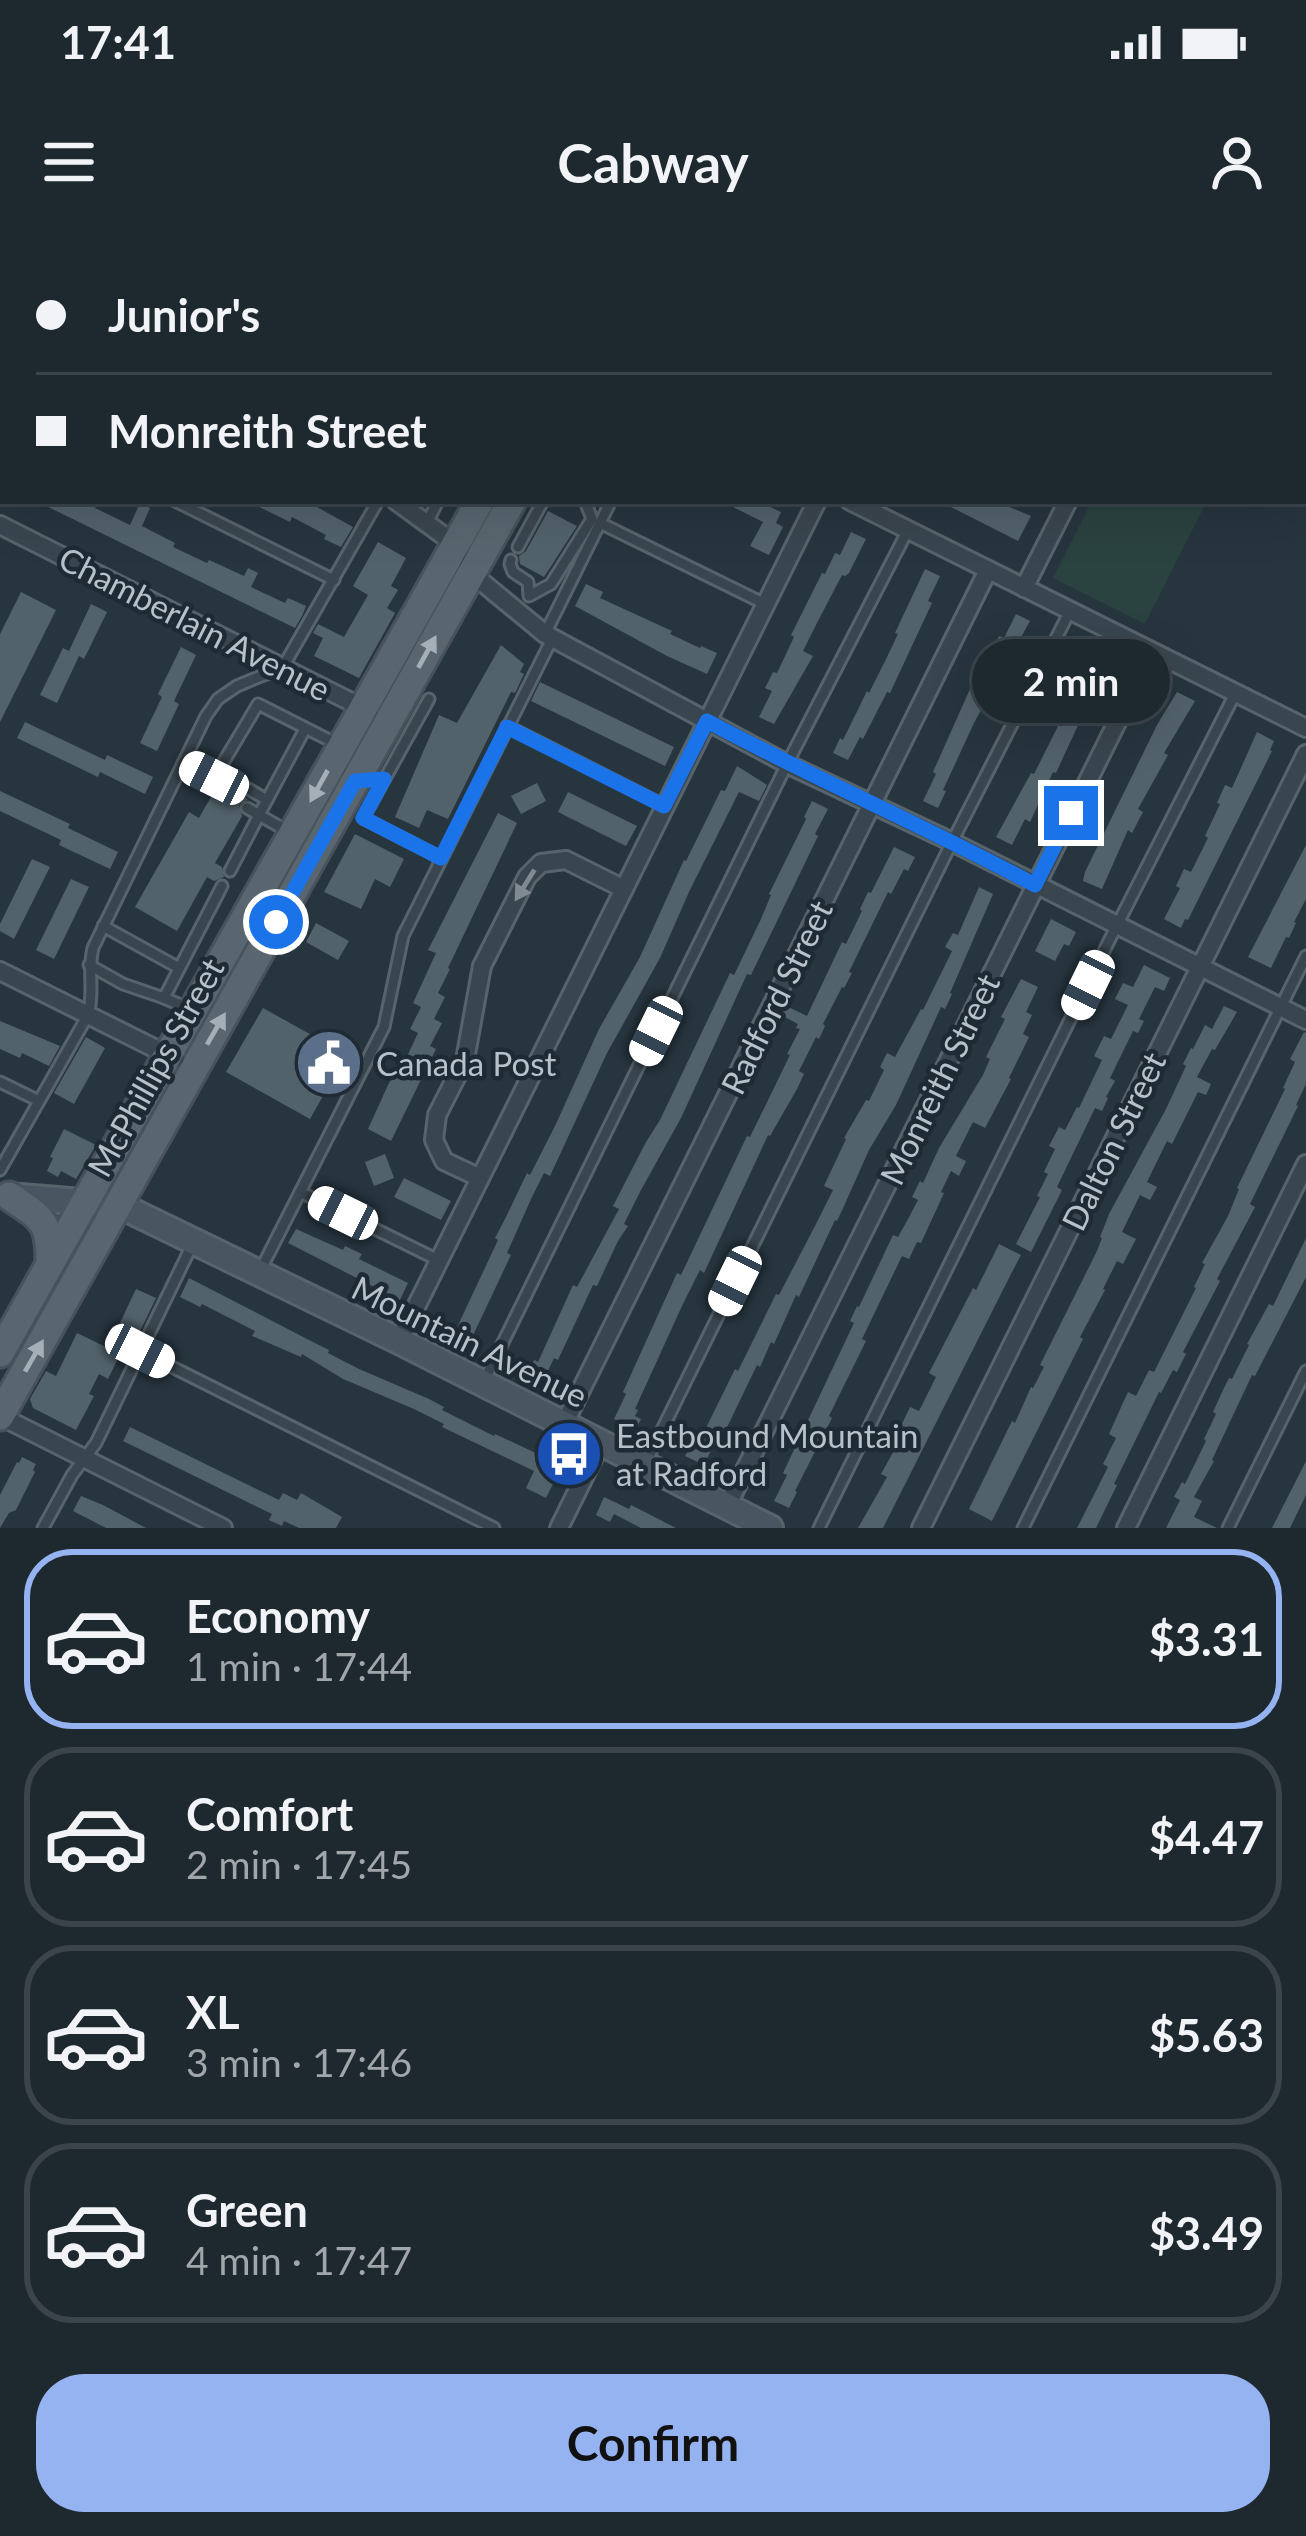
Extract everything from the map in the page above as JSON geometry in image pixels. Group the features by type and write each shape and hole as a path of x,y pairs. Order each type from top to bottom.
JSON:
{"main road":[{"name":"McPhillips Street","path":"0,1416 119,1205 181,1062 194,1011 478,504"},
{"name":"McPhillips Street","path":"0,1353 86,1202 181,1062 355,781 510,504"},
{"name":"Mountain Avenue","path":"3,1186 119,1205 770,1528"},
{"path":"3,1186 37,1215 50,1234 50,1268"}],"street":[{"path":"400,504 455,544 471,573 548,636 787,764 1306,1020"},
{"path":"399,1341 815,504"},
{"path":"856,504 1306,728"},
{"path":"1024,588 1066,504"},
{"name":"Chamberlain Avenue","path":"0,525 389,721"},
{"name":"Radford Street","path":"564,1424 988,570"},
{"name":"Monreith Street","path":"727,1506 1153,652"},
{"name":"Dalton Street","path":"921,1528 1306,754"},
{"path":"478,1177 444,1161 434,1140 437,1115 465,1060 482,966 527,877 541,862 566,860 624,889"},
{"path":"0,971 181,1062"},
{"path":"1126,1528 1306,1164"},
{"path":"0,1416 224,1528"},
{"path":"559,1528 602,1443"}],"lane":[{"path":"182,504 334,580"},
{"path":"3,1186 39,1101 88,1015 93,998 89,965 93,948 206,716 218,699 237,686 283,667 376,504"},
{"path":"427,524 437,504"},
{"path":"518,547 541,504"},
{"path":"512,560 513,572 530,586 529,596 551,584 592,519 586,504"},
{"path":"259,1274 384,1027 403,936 507,727 610,504"},
{"path":"600,524 765,604"},
{"path":"483,1384 787,764 908,530"},
{"path":"645,1465 1070,611"},
{"path":"216,774 258,704 255,680"},
{"path":"819,1528 1236,692"},
{"path":"429,699 363,818 441,858"},
{"path":"258,704 342,746"},
{"path":"507,727 664,806"},
{"path":"230,871 305,729"},
{"path":"183,763 267,800"},
{"path":"216,774 224,792"},
{"path":"355,781 384,779"},
{"path":"247,808 292,835"},
{"path":"164,998 222,886"},
{"path":"104,926 179,968"},
{"path":"1023,1528 1306,956"},
{"path":"89,965 123,984 194,1011"},
{"path":"0,1082 39,1101"},
{"path":"300,1192 438,1260"},
{"path":"43,1528 96,1443 194,1241"},
{"path":"140,1351 494,1528"},
{"path":"1228,1528 1306,1371"}],"green space":[{"path":"1090,504 1205,504 1145,624 1053,578"}],"building":[{"path":"42,504 97,504 95,508 130,525 142,504 150,508 142,526 175,543 173,547 244,576 248,568 258,573 251,587 285,603 288,598 306,606 295,628"},
{"path":"253,504 311,504 353,527 341,547 292,517 290,522"},
{"path":"727,504 766,504 781,512 776,523 783,527 769,555 750,546 763,522"},
{"path":"945,504 1002,504 1031,516 1018,541"},
{"path":"548,511 577,526 544,577 520,564 519,556"},
{"path":"851,532 866,539 803,651 813,656 774,724 759,717 772,691 765,688 773,672 777,673 822,573 835,553 840,555"},
{"path":"378,542 406,558 391,586 398,590 387,608 395,613 359,678 314,656 323,638 313,633 318,624 344,637 368,595 353,586"},
{"path":"925,569 940,576 928,601 932,603 890,693 848,760 833,753 887,657"},
{"path":"586,584 603,592 600,598 717,653 707,674 575,606"},
{"path":"21,592 56,610 0,722 0,634"},
{"path":"91,604 107,612 57,703 40,695 63,648 69,651"},
{"path":"1016,614 1030,621 974,723 938,808 923,801 933,772 974,680 977,682 999,636 1004,638"},
{"path":"501,645 524,664 520,672 524,674 448,819 427,810 419,828 395,817 439,715 457,723"},
{"path":"181,647 196,655 157,751 140,743"},
{"path":"1090,651 1105,658 1092,682 1097,684 1056,773 1012,845 996,837 1034,774"},
{"path":"540,682 674,747 665,766 531,701"},
{"path":"1177,692 1195,701 1164,753 1168,755 1138,809 1143,812 1132,833 1128,830 1102,889 1083,881 1157,725"},
{"path":"25,722 153,777 145,794 17,738"},
{"path":"1257,732 1274,741 1272,751 1181,928 1164,919 1180,888 1176,886 1184,869 1191,872 1225,785 1232,788"},
{"path":"737,766 767,785 759,801 739,792 550,1176 544,1173 532,1197 468,1346 452,1338 495,1238 640,957 684,860"},
{"path":"537,783 546,801 521,814 511,796"},
{"path":"227,787 248,799 239,805 242,816 215,863 222,867 224,877 214,881 207,877 177,931 135,907 189,812 199,818 212,795 220,800"},
{"path":"0,791 118,852 110,869 0,811"},
{"path":"568,792 637,826 626,846 558,812"},
{"path":"812,801 828,809 818,836 624,1224 628,1226 542,1384 526,1376 534,1360 538,1362 573,1285 577,1287 619,1209 613,1206 730,973 734,975"},
{"path":"498,813 517,823 438,993 445,997 434,1019 442,1023 430,1046 436,1049 391,1141 368,1129 418,1033 410,1029 421,1007 413,1003 436,953 428,950"},
{"path":"355,834 404,859 390,887 375,879 361,909 324,892"},
{"path":"1306,845 1306,899 1271,968 1248,957"},
{"path":"894,847 915,857 888,892 852,973 799,1071 804,1074 797,1089 768,1135 704,1273 700,1270 682,1306 635,1409 635,1416 641,1419 636,1429 614,1419 677,1273 681,1275 790,1055 800,1029 781,1015 786,1006 807,1016"},
{"path":"32,859 50,867 14,939 0,931 0,924"},
{"path":"71,879 89,887 54,959 36,950"},
{"path":"979,887 993,894 952,994 945,1009 941,1007 799,1297 796,1295 774,1344 757,1365 704,1465 685,1456 694,1440 699,1442 816,1224 833,1190 824,1186 844,1138 869,1101 887,1053 895,1057 923,1010 952,951 945,947 953,933 958,935"},
{"path":"1051,919 1076,932 1055,961 1035,951"},
{"path":"316,923 349,941 338,960 306,942"},
{"path":"1144,965 1170,978 1164,991 1155,987 1139,1019 1144,1021 1138,1033 1133,1031 1110,1078 1115,1081 1102,1111 1095,1108 1031,1252 1016,1244 1048,1174 1044,1172 1055,1149 1049,1146 1059,1127 1065,1130 1079,1108 1102,1060 1094,1056 1104,1036 1111,1039 1128,1005 1115,999 1123,983 1133,987"},
{"path":"1021,979 1038,987 1026,1012 1032,1015 1023,1034 1029,1037 1011,1079 985,1128 973,1122 956,1156 966,1161 959,1176 951,1171 921,1243 917,1242 909,1259 902,1256 789,1508 774,1501 787,1475 783,1473 854,1323 850,1321 857,1306 893,1235 898,1237 918,1200 912,1197 920,1181 923,1183 983,1075 990,1059 986,1057 1005,1019 1001,1017"},
{"path":"1224,1006 1237,1012 1197,1077 1211,1084 1206,1095 1198,1092 1172,1144 1167,1141 1147,1182 1157,1187 1150,1200 1140,1195 1122,1232 1136,1239 1123,1264 1117,1261 992,1521 969,1509 1044,1367 1040,1365 1097,1251 1109,1214 1166,1109 1191,1048 1205,1025 1212,1029"},
{"path":"263,1008 317,1038 326,1031 344,1042 347,1053 310,1119 226,1072"},
{"path":"0,1021 60,1046 49,1066 0,1049"},
{"path":"1304,1032 1306,1084 1250,1204 1255,1207 1177,1372 1173,1370 1159,1392 1096,1528 1077,1528 1108,1467 1103,1464 1116,1438 1109,1434 1122,1405 1128,1392 1136,1396 1149,1370 1154,1372 1196,1288 1202,1263 1285,1089 1295,1062 1290,1059"},
{"path":"86,1037 105,1048 74,1104 54,1093"},
{"path":"64,1129 96,1145 76,1179 61,1171 58,1177 47,1171"},
{"path":"385,1154 394,1178 374,1186 365,1162"},
{"path":"404,1178 451,1201 441,1220 394,1197"},
{"path":"296,1229 362,1254 359,1259 408,1283 400,1300 288,1243"},
{"path":"1306,1238 1306,1277 1252,1375 1194,1497 1202,1501 1194,1517 1217,1528 1166,1528 1180,1500 1174,1497 1206,1441 1223,1390 1269,1304 1273,1306"},
{"path":"999,1244 1021,1255 883,1528 858,1528 887,1477 881,1474 906,1429 901,1426 910,1407 919,1411 936,1377 929,1373"},
{"path":"189,1278 359,1369 555,1462 561,1468 546,1498 526,1488 534,1471 180,1297"},
{"path":"136,1289 156,1298 134,1344 127,1340 108,1379 99,1374 89,1394 94,1396 76,1430 33,1408 30,1399 46,1371 56,1376 77,1333 108,1348"},
{"path":"130,1427 279,1500 283,1493 297,1500 301,1493 342,1517 336,1528 299,1528 284,1521 282,1526 269,1520 272,1514 123,1441"},
{"path":"22,1457 36,1464 35,1472 16,1510 0,1528 0,1495"},
{"path":"1306,1461 1306,1495 1290,1528 1272,1528"},
{"path":"81,1496 146,1528 106,1528 73,1511"},
{"path":"604,1497 676,1528 641,1528 614,1514 610,1522 596,1515"}],"place":[{"name":"Canada Post","path":"329,1063"},
{"name":"Eastbound Mountain at Radford","path":"569,1454"}],"route":[{"path":"276,922 355,781 384,779 363,818 441,858 507,727 664,806 707,721 1035,885 1071,813"}]}
